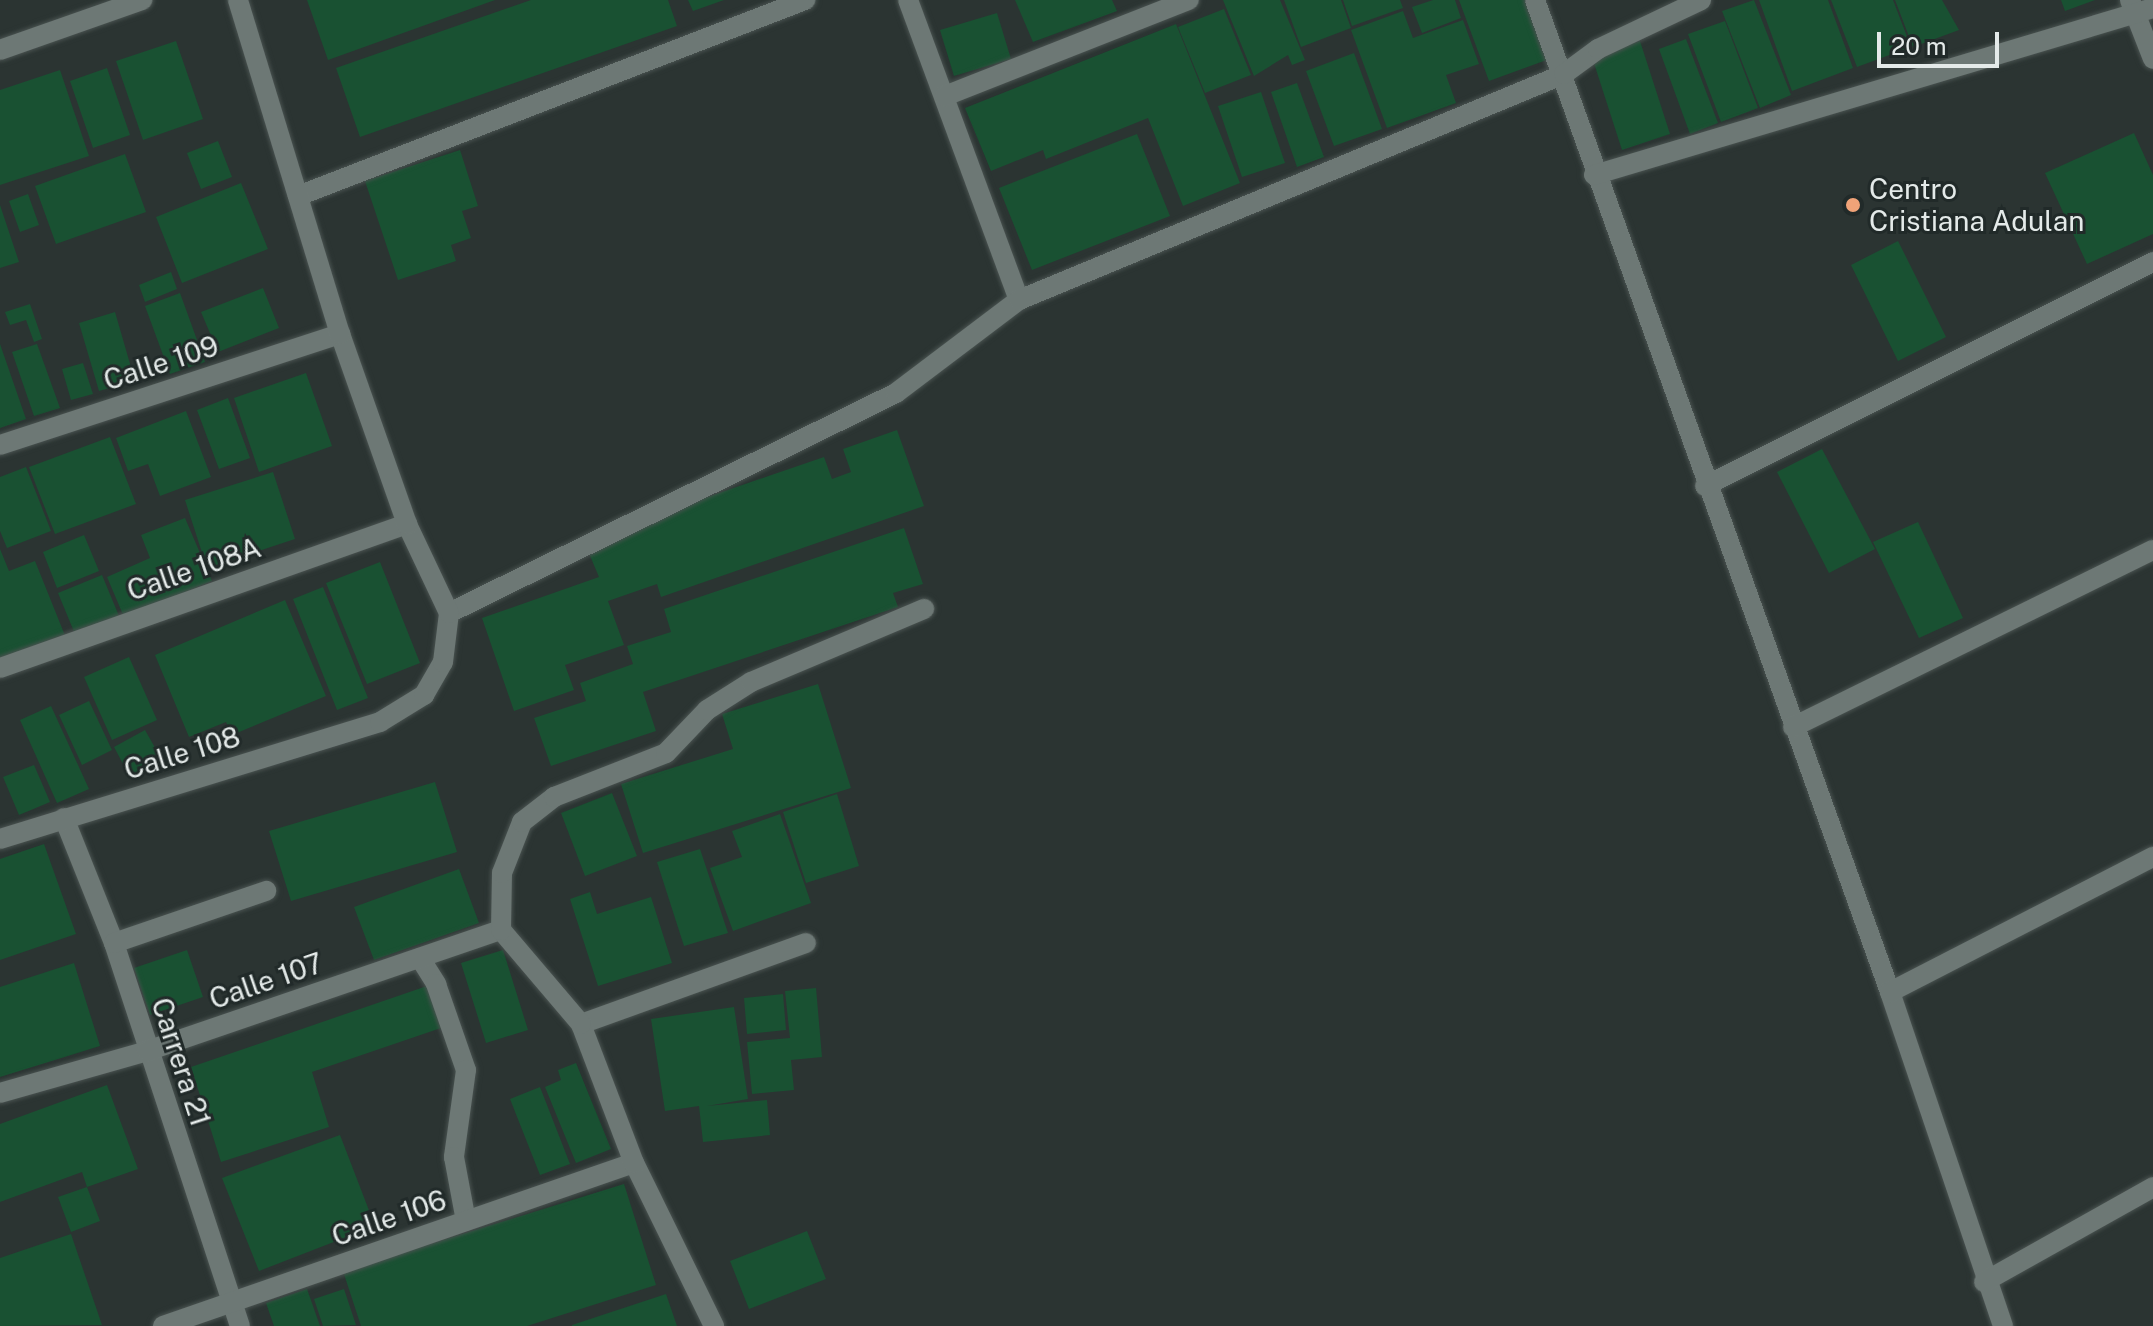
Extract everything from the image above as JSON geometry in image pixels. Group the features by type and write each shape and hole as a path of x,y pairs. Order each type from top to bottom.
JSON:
{"street":[{"path":"0,50 142,0"},
{"path":"238,0 340,334 407,524 449,613 896,393 1019,300 1564,74 1598,49 1701,0"},
{"path":"298,196 805,0"},
{"path":"908,0 1019,300"},
{"path":"945,96 1189,0"},
{"path":"1535,0 1564,74 1594,175 1705,486 1890,992 1984,1282 2003,1326"},
{"path":"1594,175 2139,7 2153,59"},
{"path":"1705,486 2153,262"},
{"name":"Calle 109","path":"0,445 340,334"},
{"name":"Calle 108A","path":"0,668 407,524"},
{"path":"1793,727 2153,550"},
{"path":"714,1326 634,1163 581,1024 501,930 502,873 522,822 554,797 666,753 707,710 751,682 924,609"},
{"name":"Calle 108","path":"0,839 380,722 424,695 443,662 449,613"},
{"name":"Carrera 21","path":"64,818 114,943 147,1051 240,1326"},
{"path":"1890,992 2153,857"},
{"path":"114,943 266,891"},
{"name":"Calle 107","path":"0,1093 147,1051 501,930"},
{"path":"581,1024 806,943"},
{"path":"420,958 436,984 466,1070 454,1178 466,1221"},
{"name":"Calle 106","path":"163,1326 634,1163"},
{"path":"1984,1282 2153,1187"}],"building":[{"path":"307,0 495,0 328,60"},
{"path":"531,0 668,0 677,26 360,137 336,68"},
{"path":"688,0 724,0 693,11"},
{"path":"1015,0 1112,0 1117,11 1033,42"},
{"path":"1223,0 1280,0 1305,60 1292,65 1288,55 1254,76"},
{"path":"1284,0 1341,0 1351,28 1301,47"},
{"path":"1343,0 1400,0 1403,8 1352,26"},
{"path":"1433,0 1455,0 1461,18 1422,33 1412,7"},
{"path":"1459,0 1530,0 1552,58 1489,81"},
{"path":"1754,0 1791,95 1760,108 1722,11"},
{"path":"1759,0 1828,0 1853,68 1792,91"},
{"path":"1831,0 1893,0 1911,47 1857,67"},
{"path":"1895,0 1942,0 1959,30 1913,47"},
{"path":"2061,0 2095,0 2065,11"},
{"path":"1224,9 1251,75 1205,93 1178,27"},
{"path":"1403,11 1413,38 1463,20 1479,64 1446,75 1456,103 1387,128 1351,30"},
{"path":"997,13 1011,59 954,76 940,30"},
{"path":"1725,21 1758,108 1721,122 1688,34"},
{"path":"1176,24 1240,183 1183,206 1148,118 1046,159 1043,150 991,171 965,108"},
{"path":"1686,39 1718,123 1690,134 1659,49"},
{"path":"176,41 203,119 143,140 116,61"},
{"path":"1640,41 1670,134 1622,150 1592,57"},
{"path":"1354,53 1382,129 1334,146 1306,71"},
{"path":"107,68 130,135 93,148 70,81"},
{"path":"60,70 89,156 0,185 0,90"},
{"path":"1297,83 1324,157 1297,167 1271,92"},
{"path":"1261,92 1285,163 1242,177 1218,106"},
{"path":"2134,133 2153,175 2153,234 2087,264 2045,173"},
{"path":"1137,134 1170,216 1032,270 999,188"},
{"path":"218,141 232,177 201,189 187,153"},
{"path":"460,150 478,206 462,211 471,238 451,245 456,261 398,280 365,181"},
{"path":"125,154 146,212 56,244 35,186"},
{"path":"241,183 268,249 182,283 156,217"},
{"path":"28,194 39,225 20,232 9,201"},
{"path":"0,205 19,262 0,268"},
{"path":"1898,241 1946,337 1898,361 1851,265"},
{"path":"171,272 177,289 145,302 139,285"},
{"path":"263,288 279,328 218,352 201,312"},
{"path":"180,293 205,362 170,374 145,306"},
{"path":"30,304 42,339 34,342 26,320 10,325 5,312"},
{"path":"115,312 135,381 99,391 79,323"},
{"path":"0,344 26,419 0,428"},
{"path":"37,344 60,408 34,416 12,352"},
{"path":"83,363 93,394 71,400 62,369"},
{"path":"306,373 332,446 259,472 234,398"},
{"path":"228,398 250,458 219,469 197,410"},
{"path":"186,411 211,477 160,496 148,464 128,471 116,438"},
{"path":"897,430 924,506 661,597 657,584 608,601 624,645 565,665 574,690 514,711 482,618 599,577 588,551 690,503 824,457 832,479 851,472 843,449"},
{"path":"110,437 136,504 55,534 29,467"},
{"path":"1822,449 1875,549 1829,573 1777,472"},
{"path":"26,467 51,531 7,548 0,531 0,477"},
{"path":"273,472 295,539 207,568 185,500"},
{"path":"185,518 212,581 124,617 107,577 150,558 141,535"},
{"path":"1918,522 1963,618 1919,638 1873,542"},
{"path":"904,528 923,584 893,593 898,607 643,692 656,731 551,766 534,718 586,701 580,683 633,664 627,646 671,632 664,609"},
{"path":"84,535 99,571 57,588 43,552"},
{"path":"0,549 9,571 35,561 66,638 0,664"},
{"path":"380,562 420,663 367,684 326,583"},
{"path":"102,575 119,616 75,634 58,593"},
{"path":"323,587 368,698 337,710 293,599"},
{"path":"285,600 326,696 232,735 226,722 189,737 155,655"},
{"path":"129,657 157,720 112,740 84,677"},
{"path":"818,684 851,788 643,853 621,784 733,749 722,714"},
{"path":"89,701 112,750 82,765 59,715"},
{"path":"51,706 89,789 57,803 20,720"},
{"path":"145,730 162,760 130,777 114,747"},
{"path":"34,765 50,802 19,815 3,777"},
{"path":"435,782 457,852 291,901 269,831"},
{"path":"612,793 637,856 585,876 561,813"},
{"path":"837,794 859,866 806,883 783,812"},
{"path":"780,814 811,903 733,931 710,868 742,857 732,831"},
{"path":"44,844 76,934 0,960 0,859"},
{"path":"700,849 728,933 684,946 657,862"},
{"path":"459,869 479,923 374,960 354,907"},
{"path":"590,892 597,914 651,897 672,963 598,986 570,899"},
{"path":"187,950 203,997 150,1015 134,968"},
{"path":"503,950 528,1030 486,1043 461,963"},
{"path":"74,963 100,1046 0,1077 0,987"},
{"path":"427,986 441,1028 312,1072 329,1127 221,1162 191,1067"},
{"path":"816,988 822,1057 791,1060 794,1090 752,1094 747,1042 790,1038 785,991"},
{"path":"783,994 786,1030 747,1034 744,998"},
{"path":"734,1007 748,1099 707,1106 767,1100 770,1135 703,1142 699,1106 665,1111 651,1019"},
{"path":"576,1063 611,1149 576,1163 545,1087 561,1080 558,1070"},
{"path":"107,1085 138,1169 87,1187 82,1172 0,1202 0,1124"},
{"path":"540,1087 570,1164 540,1175 510,1099"},
{"path":"340,1135 375,1226 259,1271 222,1178"},
{"path":"624,1184 656,1285 527,1326 361,1326 343,1271"},
{"path":"87,1187 100,1221 71,1232 58,1197"},
{"path":"807,1231 826,1279 749,1309 730,1261"},
{"path":"71,1234 102,1325 0,1326 0,1258"},
{"path":"307,1289 320,1326 274,1326 266,1303"},
{"path":"344,1289 356,1325 323,1326 314,1299"},
{"path":"666,1294 677,1326 572,1326 572,1325"}],"place":[{"name":"Centro Cristiana Adulan","path":"1853,205"}]}
